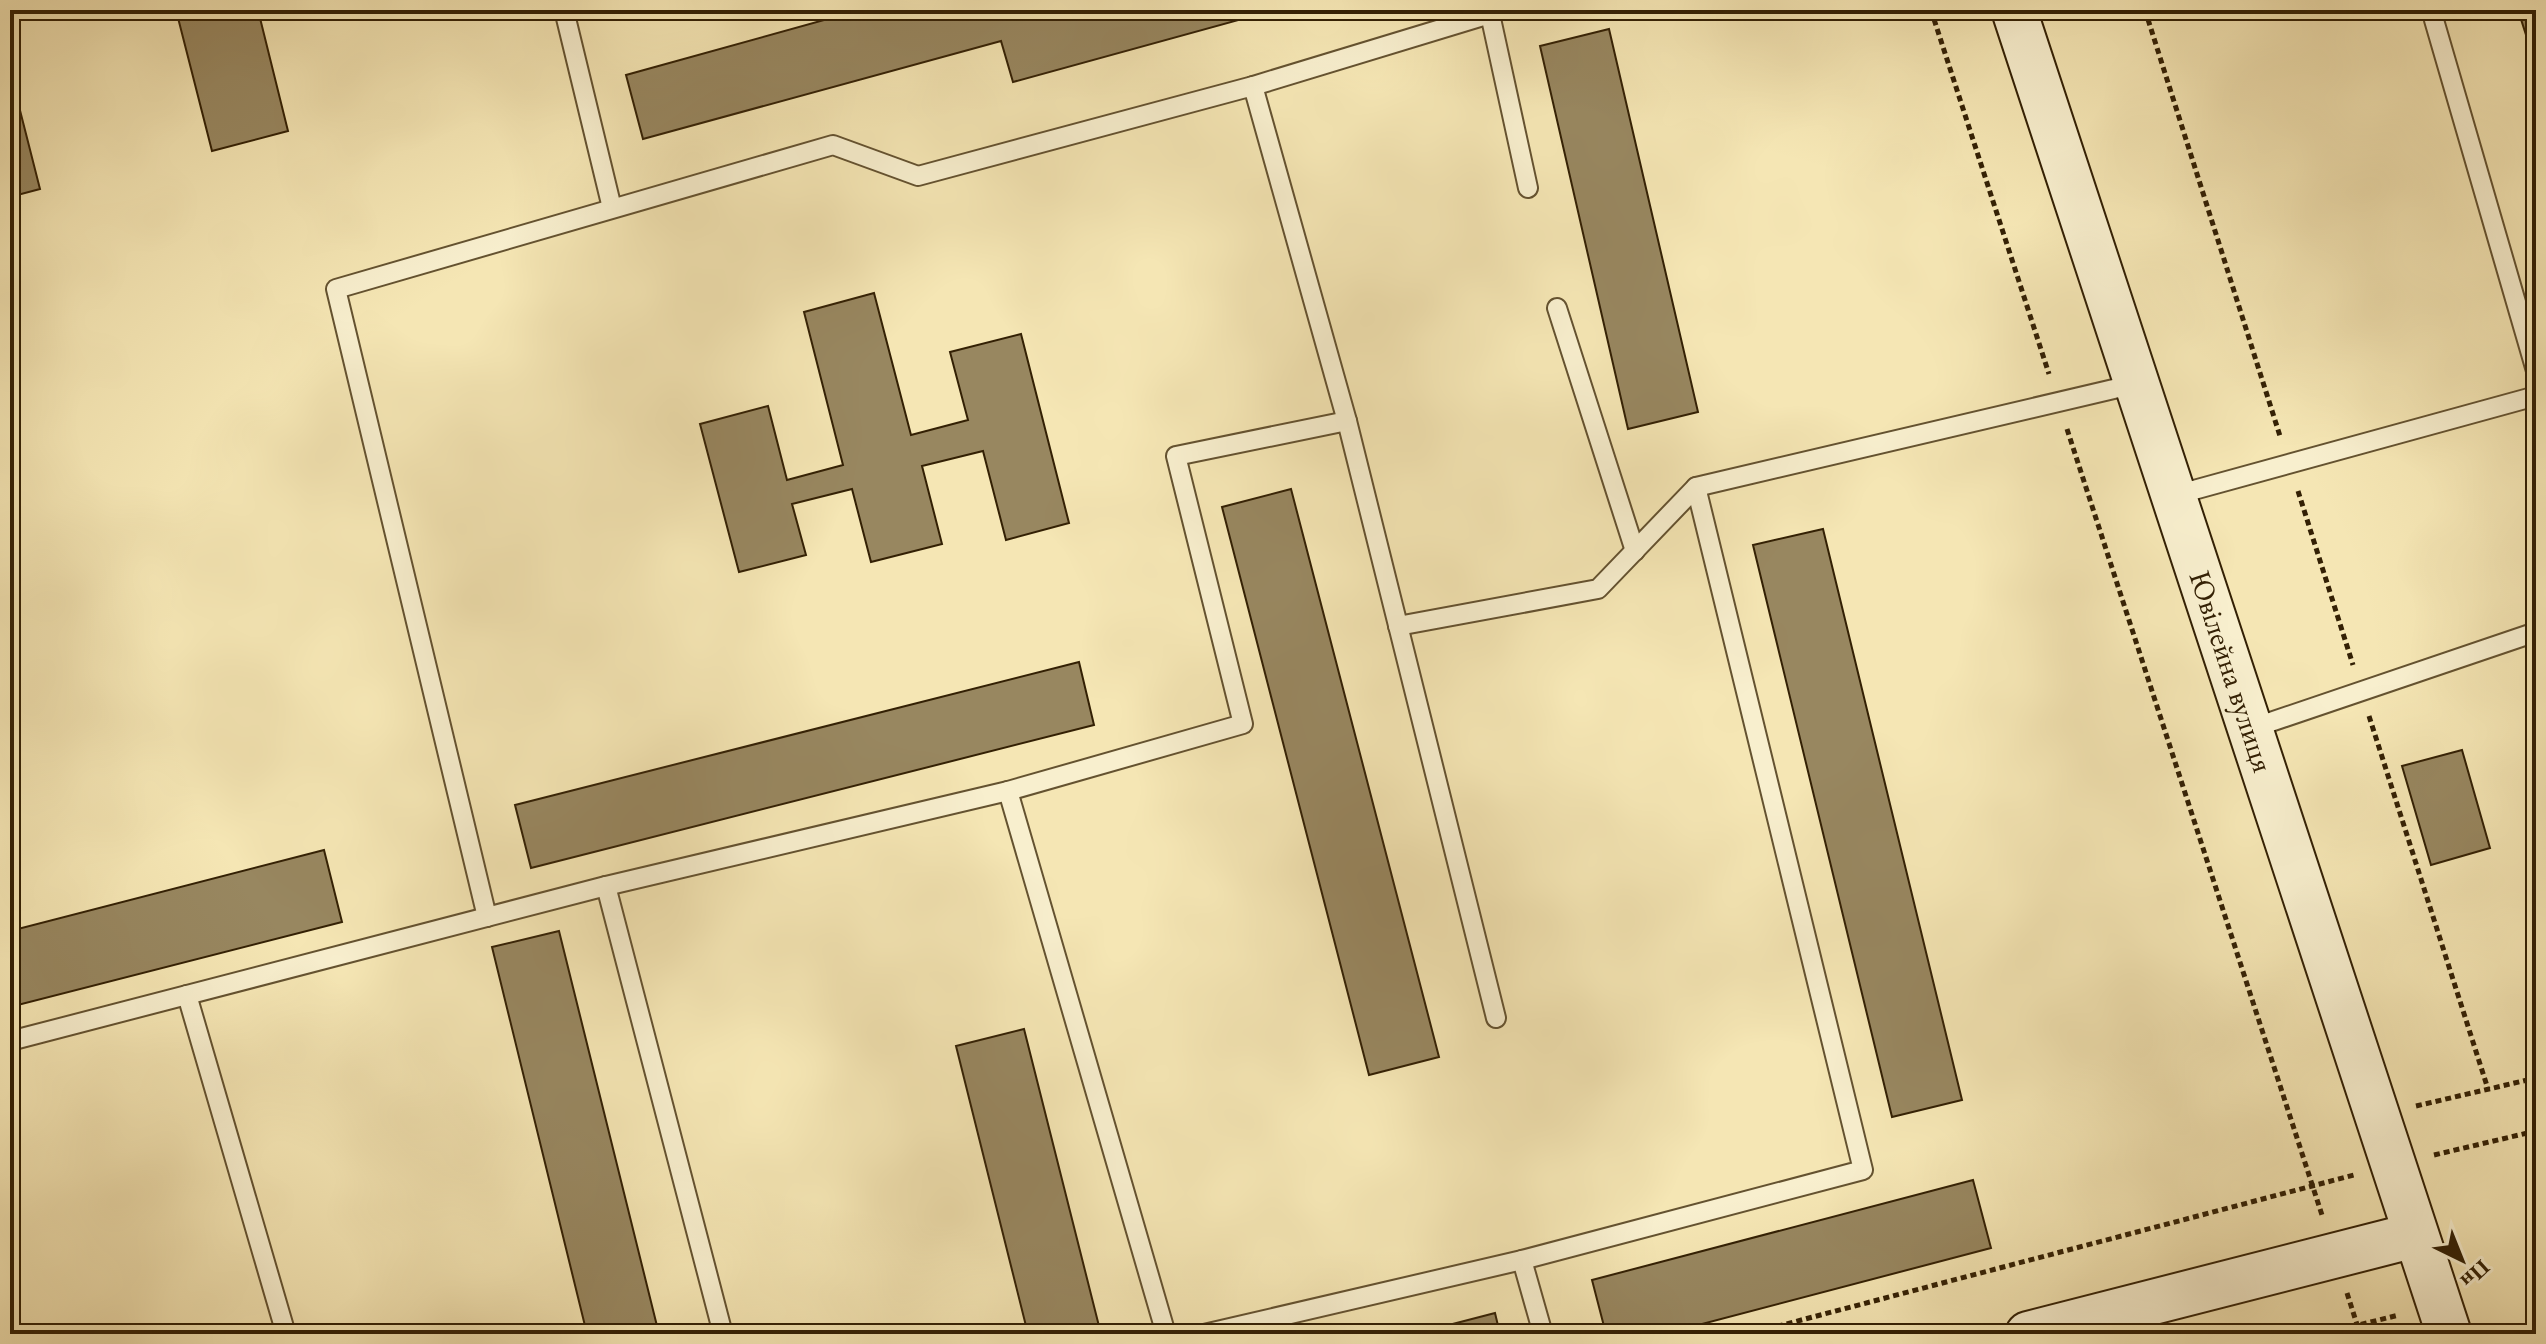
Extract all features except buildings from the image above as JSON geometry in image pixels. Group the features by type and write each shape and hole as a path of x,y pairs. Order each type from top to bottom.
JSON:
{"street":[{"name":"Ювілейна вулиця","path":"2014,10 2247,730 2444,1319"},
{"path":"2028,1334 2415,1235"}],"lane":[{"path":"564,10 612,208"},
{"path":"487,917 336,289 833,145 918,176 1253,86 1494,11 1528,188"},
{"path":"2434,20 2536,371"},
{"path":"1253,86 1347,421 1496,1018"},
{"path":"1557,308 1635,551"},
{"path":"1398,626 1598,589 1696,487 2135,384"},
{"path":"2172,496 2536,396"},
{"path":"10,1041 606,886 1008,791 1243,724 1176,456 1347,421"},
{"path":"1204,1334 1522,1260 1863,1170 1696,487"},
{"path":"2247,730 2536,632"},
{"path":"1008,791 1166,1334"},
{"path":"606,886 723,1334"},
{"path":"187,995 286,1334"},
{"path":"1522,1260 1543,1334"}],"path":[{"path":"1931,10 2360,1334"},
{"path":"2145,10 2285,451"},
{"path":"2294,481 2357,679"},
{"path":"2367,709 2488,1089"},
{"path":"2376,1115 2536,1078"},
{"path":"1748,1334 2392,1165 2536,1131"},
{"path":"2322,1334 2357,1325 2444,1319"}]}
